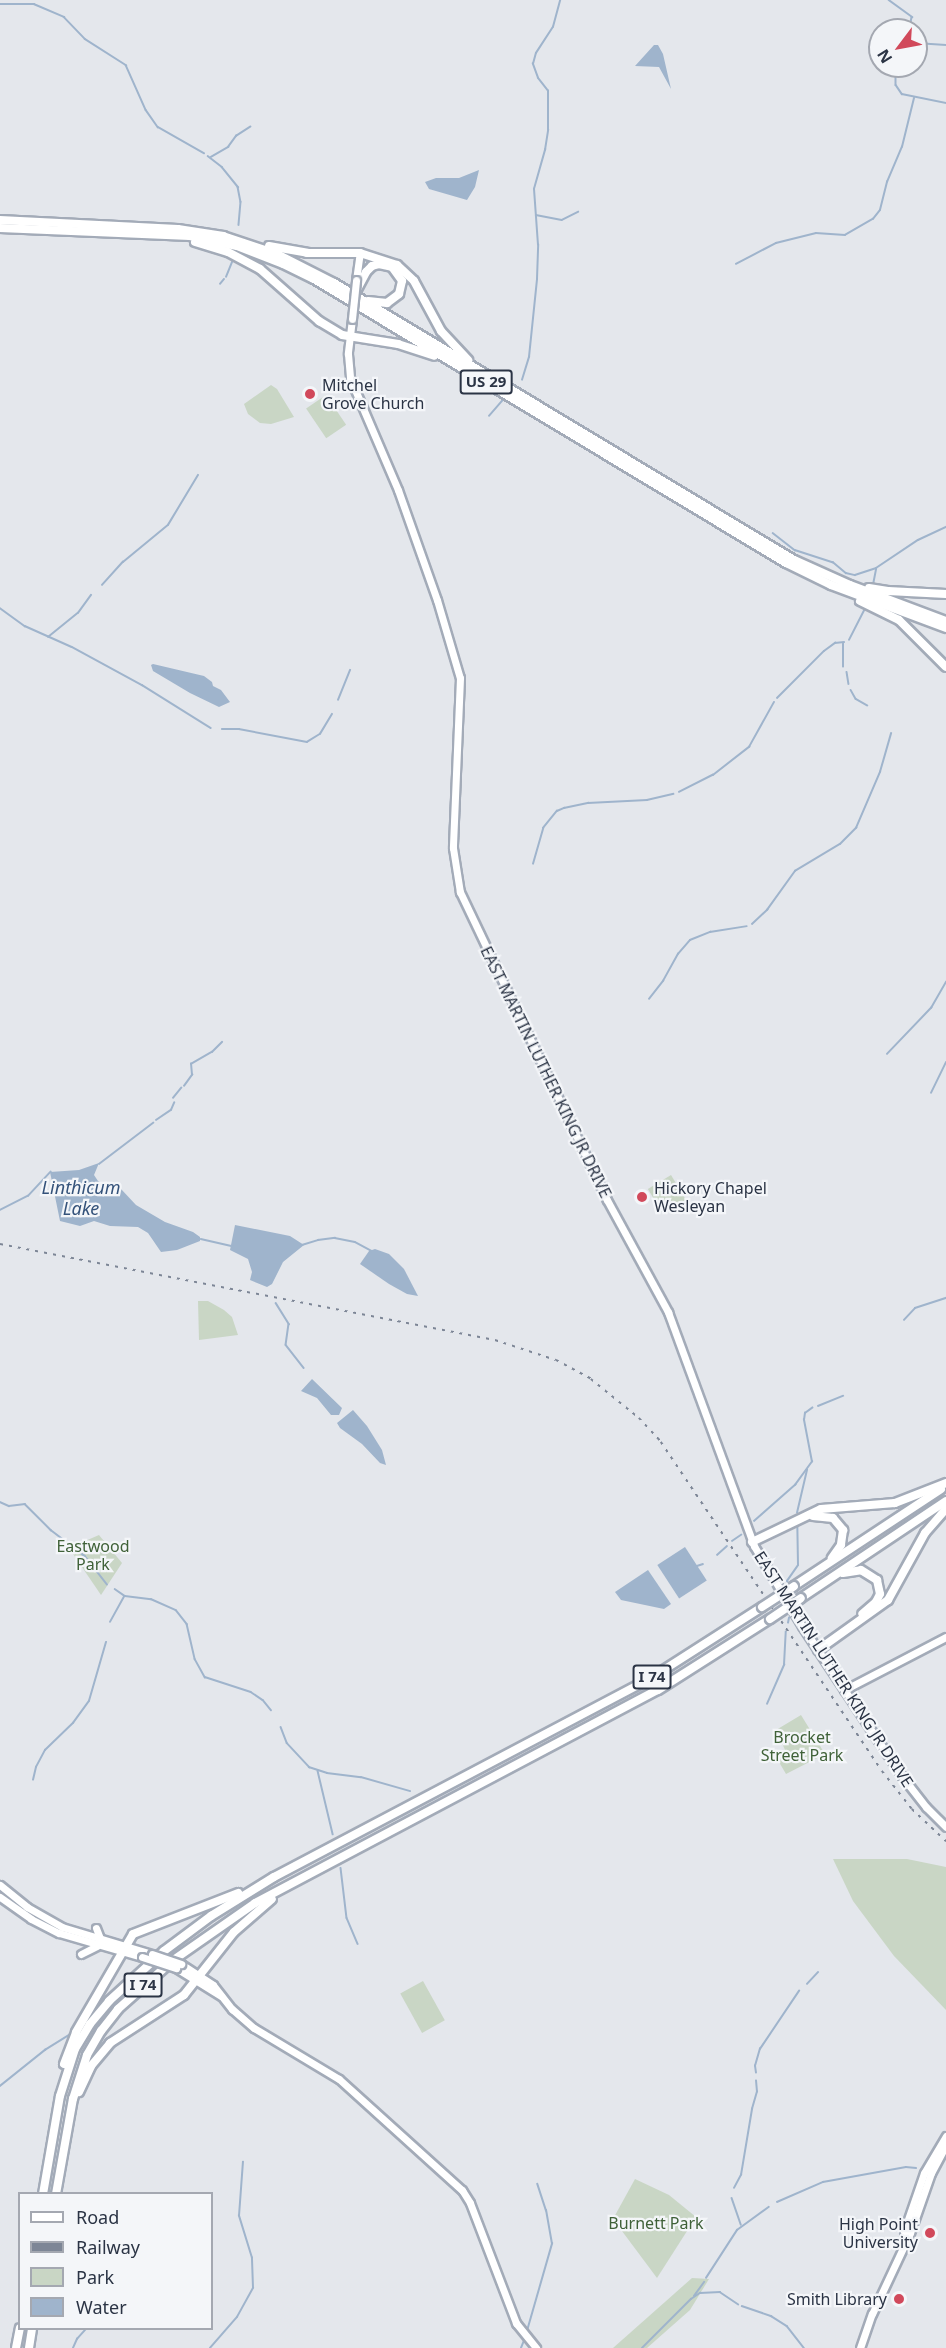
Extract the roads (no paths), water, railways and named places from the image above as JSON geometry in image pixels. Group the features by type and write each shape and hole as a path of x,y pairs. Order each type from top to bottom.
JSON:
{"highway":[{"name":"US 29","path":"0,220 168,228 223,236 285,257 355,288 500,383 767,544 835,579 946,621"},
{"name":"US 29","path":"0,228 150,234 206,239 283,264 474,375 757,546 820,580 946,628"},
{"path":"150,234 208,245 240,258 276,282 325,325 351,337 412,348 474,375"},
{"path":"223,236 293,251 360,253 389,261 404,270 414,281 448,339 469,360 500,383"},
{"path":"379,264 392,267 402,281 399,294 387,303 367,301 355,288 366,272 379,264"},
{"path":"835,579 888,591 946,594"},
{"path":"820,580 899,620 946,667"},
{"path":"753,1544 821,1509 895,1503 946,1485"},
{"name":"I 74","path":"43,2192 58,2106 75,2049 90,2024 109,2001 187,1933 274,1877 651,1678 946,1485"},
{"name":"I 74","path":"56,2192 75,2090 83,2063 96,2039 118,2009 155,1975 206,1935 255,1903 657,1690 770,1619 946,1501"},
{"path":"817,1648 888,1600 925,1533 946,1509"},
{"path":"753,1544 808,1517 822,1515 832,1518 843,1530 841,1545 821,1568"},
{"path":"817,1648 868,1610 880,1594 877,1580 861,1570 850,1571 829,1580"},
{"path":"58,2106 62,2073 71,2043 133,1934 274,1877"},
{"path":"64,2144 81,2086 100,2054 122,2034 184,1995 239,1926 294,1883"},
{"path":"16,2348 20,2330"},
{"path":"29,2348 32,2330"}],"main road":[{"name":"EAST MARTIN LUTHER KING JR DRIVE","path":"360,253 348,354 350,378 398,490 437,600 458,671 453,848 460,892 607,1200 669,1312 753,1544 844,1690 926,1807 946,1827"},
{"path":"844,1690 946,1637"},
{"path":"0,1885 45,1918 99,1943"},
{"path":"0,1897 32,1919 78,1941 99,1943 179,1966 199,1978 221,1996 249,2025 339,2079 462,2190 470,2203 516,2323 536,2348"},
{"path":"96,1928 99,1943"},
{"path":"78,1941 81,1954 99,1943"},
{"path":"906,2239 904,2231 924,2173 946,2136"},
{"path":"860,2348 869,2321 910,2233 934,2165 946,2145"}],"water":[{"path":"654,45 658,45 663,54 671,89 659,67 635,66"},
{"path":"479,170 475,187 467,200 429,189 425,182 436,178 459,178"},
{"path":"151,665 204,676 212,682 213,686 221,690 230,702 219,707 190,693 153,671"},
{"name":"Linthicum Lake","path":"99,1163 94,1175 98,1181 121,1189 136,1205 165,1222 193,1232 200,1237 200,1241 177,1250 161,1252 148,1233 138,1227 110,1226 94,1221 80,1226 60,1221 50,1172 79,1170"},
{"path":"235,1225 290,1236 304,1245 283,1262 272,1284 267,1287 250,1280 252,1272 248,1259 230,1250"},
{"path":"375,1249 389,1254 404,1269 418,1296 407,1294 360,1264 369,1251"},
{"path":"312,1379 342,1408 339,1415 331,1415 317,1398 301,1391"},
{"path":"353,1410 367,1426 382,1450 386,1465 380,1463 337,1423"},
{"path":"685,1547 707,1581 679,1599 657,1565"},
{"path":"648,1570 671,1604 664,1609 621,1600 615,1592"}],"waterway":[{"path":"522,380 529,357 537,279 538,245 534,189 548,130 548,91 538,78 533,64 536,53 553,27 560,0"},
{"path":"889,0 912,18"},
{"path":"0,4 34,4 64,17 85,39 126,65 146,110 158,127 204,153"},
{"path":"928,44 946,45"},
{"path":"896,78 896,85 902,94 946,103"},
{"path":"736,264 776,243 816,233 845,235 873,219 880,210 887,182 902,147 914,98"},
{"path":"211,157 228,147 236,136 250,127"},
{"path":"208,156 222,167 238,187 241,202 239,225"},
{"path":"536,215 562,220 578,212"},
{"path":"226,277 232,262"},
{"path":"220,284 224,279"},
{"path":"489,416 502,401"},
{"path":"102,585 123,562 168,525 198,475"},
{"path":"773,533 795,550 833,562 846,573 855,575 876,568 918,540 946,527"},
{"path":"873,585 876,569"},
{"path":"48,637 78,613 91,595"},
{"path":"849,640 866,607"},
{"path":"0,608 25,626 72,647 142,685 211,728"},
{"path":"777,698 824,651 835,643 844,642"},
{"path":"843,644 843,667"},
{"path":"338,700 350,670"},
{"path":"847,672 849,684"},
{"path":"851,690 856,699 867,705"},
{"path":"679,792 713,775 749,747 774,702"},
{"path":"222,729 239,729 307,742 320,734 332,714"},
{"path":"752,924 767,910 795,871 840,844 856,828 880,772 891,734"},
{"path":"533,864 543,828 557,811 588,803 647,800 673,794"},
{"path":"649,999 663,981 678,954 690,940 710,932 747,926"},
{"path":"887,1054 931,1008 946,982"},
{"path":"184,1086 192,1075 191,1064 212,1052 222,1042"},
{"path":"931,1093 946,1062"},
{"path":"173,1098 181,1088"},
{"path":"156,1120 171,1110 174,1103"},
{"path":"99,1164 153,1123"},
{"path":"0,1210 28,1196 50,1172"},
{"path":"302,1245 335,1238 355,1242 372,1251"},
{"path":"201,1239 232,1246"},
{"path":"904,1320 915,1308 946,1298"},
{"path":"276,1303 289,1324 286,1345 304,1368"},
{"path":"818,1406 843,1396"},
{"path":"754,1521 795,1485 812,1462 804,1420 805,1413 812,1408"},
{"path":"797,1513 807,1470"},
{"path":"0,1502 9,1506 25,1504 51,1530 85,1556 107,1584"},
{"path":"789,1585 787,1581 798,1565 797,1526"},
{"path":"732,1541 741,1535"},
{"path":"717,1555 727,1546"},
{"path":"697,1566 703,1564"},
{"path":"115,1589 125,1596 151,1599 176,1610 187,1624 195,1659 205,1677 251,1692 263,1700 271,1710"},
{"path":"110,1622 124,1597"},
{"path":"788,1623 789,1618"},
{"path":"767,1704 784,1665 786,1632"},
{"path":"33,1780 36,1767 45,1750 73,1723 89,1701 106,1642"},
{"path":"281,1727 287,1743 309,1767 327,1773 361,1777 410,1791"},
{"path":"318,1771 333,1834"},
{"path":"341,1868 347,1918 358,1944"},
{"path":"807,1984 818,1972"},
{"path":"756,2073 755,2066 760,2049 799,1991"},
{"path":"0,2086 45,2050 69,2035"},
{"path":"734,2188 741,2175 757,2092 756,2081"},
{"path":"210,2348 237,2317 253,2288 252,2258 239,2216 243,2162"},
{"path":"777,2202 823,2182 906,2167 916,2168"},
{"path":"527,2331 552,2244 546,2211 537,2184"},
{"path":"732,2198 741,2224"},
{"path":"706,2278 737,2230 769,2207"},
{"path":"694,2296 704,2282"},
{"path":"642,2348 691,2299 700,2293 720,2292 738,2304"},
{"path":"742,2306 771,2316 787,2326 804,2348"},
{"path":"73,2348 85,2330"},
{"path":"521,2348 525,2338"}],"railway":[{"path":"0,1244 495,1340 556,1360 591,1379 639,1418 661,1442 882,1771 912,1809 946,1841"}],"place":[{"name":"Mitchel Grove Church","path":"310,394"},
{"name":"Hickory Chapel Wesleyan","path":"642,1197"},
{"name":"High Point University","path":"930,2233"},
{"name":"Smith Library","path":"899,2299"}],"park label":[{"name":"Eastwood Park","path":"93,1555"},
{"name":"Brocket Street Park","path":"802,1746"},
{"name":"Burnett Park","path":"656,2223"}]}
